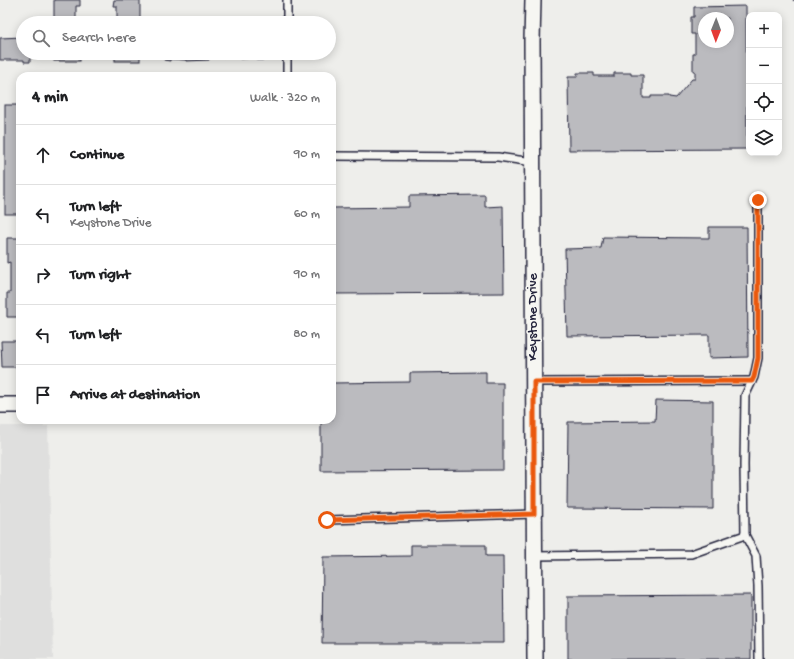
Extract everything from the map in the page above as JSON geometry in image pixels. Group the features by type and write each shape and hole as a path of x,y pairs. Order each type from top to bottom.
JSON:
{"street":[{"name":"Keystone Drive","path":"533,0 535,659"},
{"path":"0,405 16,405"}],"lane":[{"path":"287,0 287,16"},
{"path":"287,60 287,72"},
{"path":"336,156 498,157 533,162"},
{"path":"758,200 758,358 754,377 745,396 744,465 745,535 756,556 759,659"},
{"path":"534,382 752,381"},
{"path":"327,520 534,514"},
{"path":"535,556 691,554 745,535"}],"shaded area":[{"path":"0,426 48,426 53,659 0,659"}],"building":[{"path":"54,0 80,0 80,6 76,6 76,16 54,16"},
{"path":"114,0 140,0 140,16 117,16 117,6 113,6"},
{"path":"746,6 746,149 569,150 568,77 577,77 577,73 594,73 594,76 614,76 614,73 643,75 643,98 651,98 651,96 669,96 676,98 692,79 695,79 695,71 693,71 693,54 695,54 695,34 691,34 691,17 694,17 694,7"},
{"path":"16,37 16,60 0,60 0,38"},
{"path":"24,60 30,60 30,62 24,62"},
{"path":"54,60 80,60 80,61"},
{"path":"115,60 140,60 140,61"},
{"path":"186,60 209,60 186,61"},
{"path":"5,105 16,105 16,214 5,214"},
{"path":"485,195 485,207 503,206 504,293 336,294 336,208 409,207 409,196"},
{"path":"709,227 747,227 748,357 709,358 709,335 567,336 565,249 601,248 603,237 709,238"},
{"path":"7,238 16,238 16,317 7,317 7,293 10,293 10,262 7,263"},
{"path":"1,341 16,341 16,367 2,367"},
{"path":"486,372 486,383 503,383 503,470 321,471 321,424 336,424 336,383 410,382 410,373"},
{"path":"656,400 713,401 713,509 567,508 568,422 655,421"},
{"path":"411,545 486,545 486,556 503,556 504,643 322,643 323,557 411,556"},
{"path":"751,595 751,659 568,659 568,596"}],"route":[{"path":"327,520 534,514 534,382 752,381 758,358 758,200"}]}
